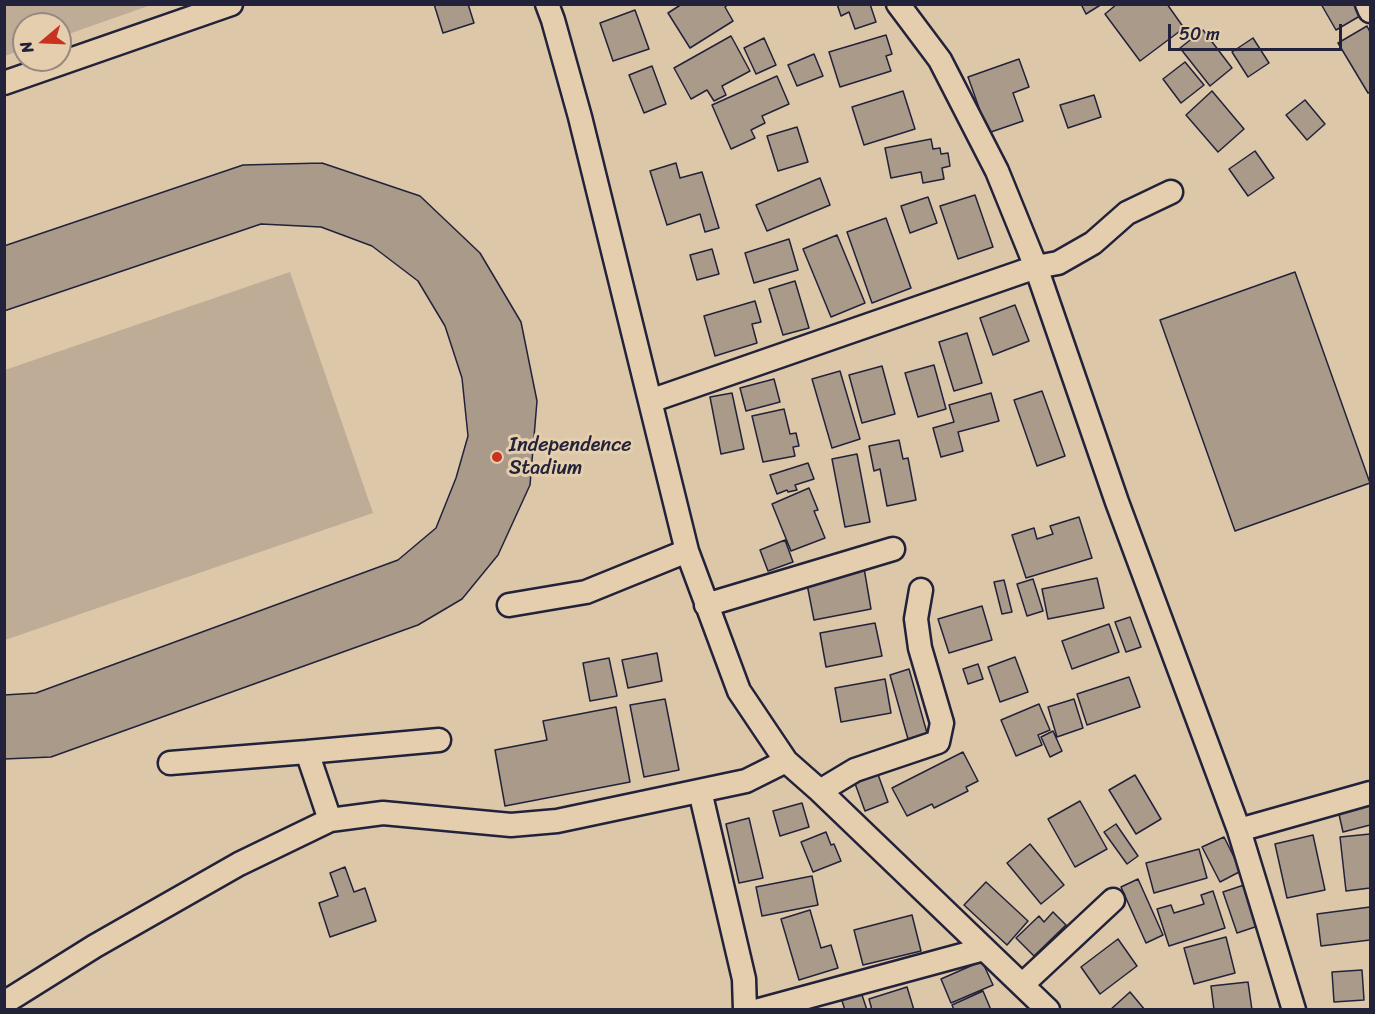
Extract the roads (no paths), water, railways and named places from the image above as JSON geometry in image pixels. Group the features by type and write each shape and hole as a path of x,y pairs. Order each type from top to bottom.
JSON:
{"street":[{"path":"4,83 231,4"},
{"path":"547,4 580,117 687,551 739,691 786,761 1048,1010"},
{"path":"898,4 940,60 997,171 1035,267 1117,502 1239,830 1294,1010"},
{"path":"1367,4 1371,11"},
{"path":"650,401 1035,267 1058,262 1093,243 1127,213 1172,192"},
{"path":"706,605 893,549"},
{"path":"510,605 586,592 687,551"},
{"path":"820,791 855,770 938,742 942,723 920,648 916,619 921,590"},
{"path":"170,763 439,740"},
{"path":"307,752 330,820"},
{"path":"4,1004 95,946 239,864 330,820 382,813 511,825 557,821 746,781 786,761"},
{"path":"700,791 744,979 745,1010"},
{"path":"1239,830 1371,792"},
{"path":"1022,985 1113,900"},
{"path":"759,1010 984,948"}],"place":[{"name":"Independence Stadium","path":"497,457"}]}
